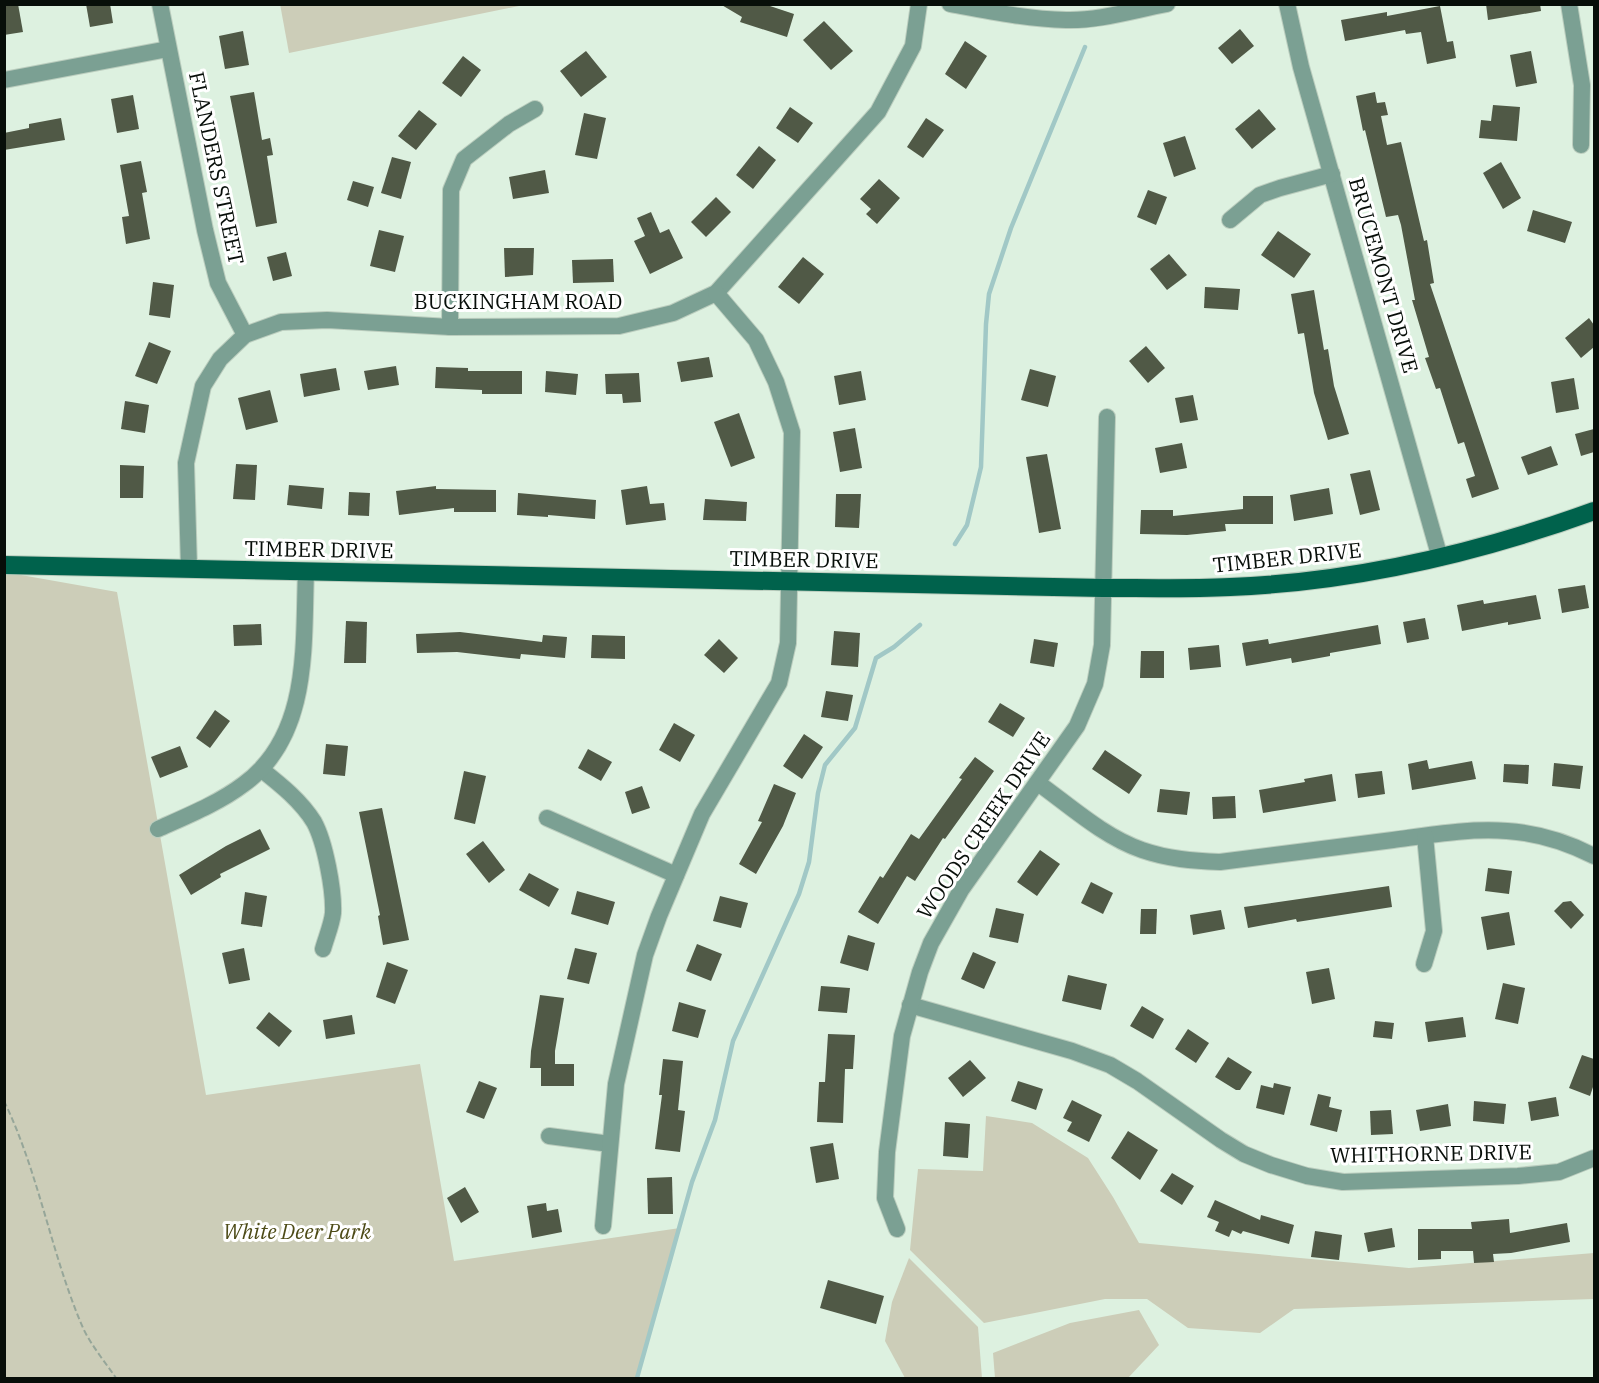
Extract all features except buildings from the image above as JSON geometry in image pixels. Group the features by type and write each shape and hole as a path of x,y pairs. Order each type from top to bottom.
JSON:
{"main road":[{"name":"TIMBER DRIVE","path":"4,565 1103,588 1231,587 1380,570 1440,558 1523,535 1594,511"}],"street":[{"name":"FLANDERS STREET","path":"160,4 205,231 219,284 245,335"},
{"name":"BUCKINGHAM ROAD","path":"189,568 186,463 203,386 220,358 245,335 280,322 327,321 450,327 619,326 673,313 716,293 878,112 913,46 919,4"},
{"path":"951,4 1000,14 1066,20 1167,4"},
{"name":"BRUCEMONT DRIVE","path":"1287,4 1301,67 1440,558"},
{"path":"1569,4 1582,85 1581,145"},
{"path":"4,80 168,49"},
{"path":"450,327 452,190 464,159 509,124 535,109"},
{"path":"1230,220 1260,195 1332,174"},
{"path":"603,1226 616,1084 645,955 706,806 779,682 788,643 792,432 776,382 756,340 716,293"},
{"name":"WOODS CREEK DRIVE","path":"897,1229 885,1198 890,1121 900,1047 910,1005 931,943 961,890 1077,726 1095,684 1102,645 1107,417"},
{"path":"158,829 243,786 262,770 279,748 296,702 302,658 306,571"},
{"path":"262,770 302,806 315,824 326,857 333,913 323,949"},
{"path":"1038,783 1089,820 1140,850 1192,861 1232,860 1469,831 1506,830 1537,835 1569,844 1594,856"},
{"path":"547,818 676,875"},
{"path":"1424,964 1434,931 1425,836"},
{"name":"WHITHORNE DRIVE","path":"910,1005 1072,1051 1110,1065 1244,1154 1271,1166 1307,1176 1343,1182 1518,1176 1559,1172 1594,1158"},
{"path":"549,1136 610,1144"}],"path":[{"path":"4,1101 31,1167 58,1263 84,1330 116,1378"}],"green space":[{"path":"280,4 523,4 524,5 289,53"},
{"name":"White Deer Park","path":"4,572 117,592 206,1095 420,1064 454,1261 680,1228 637,1378 5,1378"},
{"path":"986,1116 1032,1123 1088,1158 1139,1243 1409,1268 1594,1253 1594,1299 1294,1309 1260,1333 1188,1328 1147,1299 1105,1299 984,1323 910,1250 918,1169 983,1171"},
{"path":"909,1258 978,1327 982,1378 905,1378 885,1341 892,1302"},
{"path":"1139,1310 1159,1345 1128,1378 995,1378 993,1353 1070,1323"}],"waterway":[{"path":"955,544 967,525 981,467 989,294 1011,228 1085,47"},
{"path":"637,1378 692,1182 715,1120 733,1041 799,894 809,862 818,793 825,765 855,728 876,658 894,647 920,625"}]}
